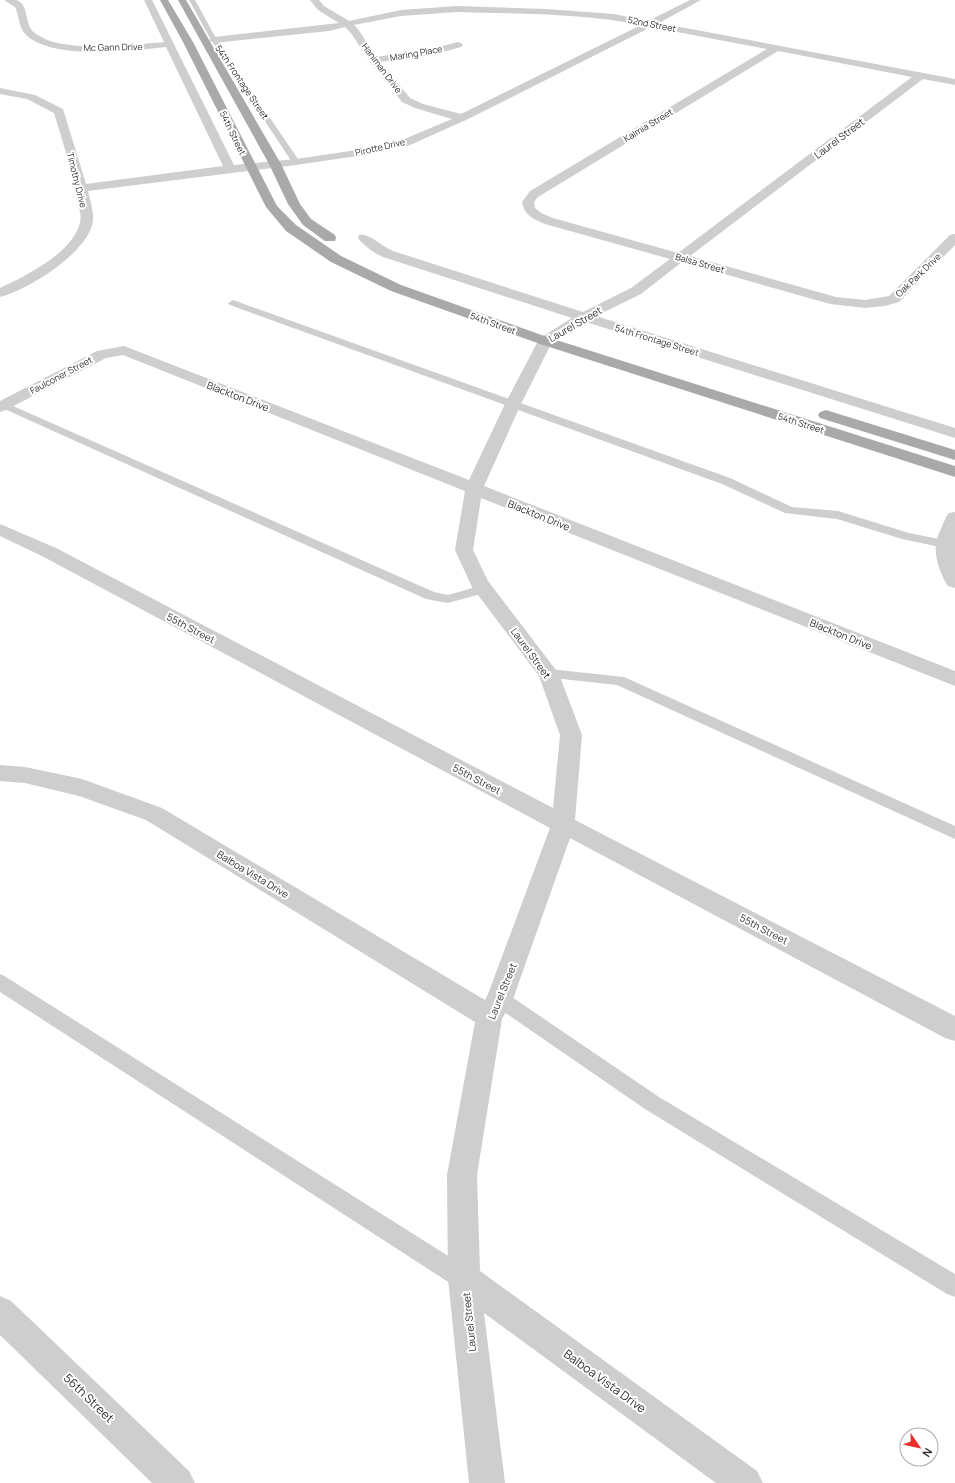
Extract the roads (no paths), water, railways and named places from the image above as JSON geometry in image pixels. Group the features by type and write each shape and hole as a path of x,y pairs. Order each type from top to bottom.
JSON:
{"main road":[{"name":"54th Street","path":"164,0 188,42 272,207 291,228 336,259 396,288 550,333 955,472"},
{"name":"54th Street","path":"182,0 275,164 294,204 307,222 352,254 411,281 516,316"},
{"name":"54th Street","path":"550,333 610,347"},
{"name":"54th Street","path":"638,356 781,401"},
{"name":"54th Street","path":"812,410 955,455"}],"street":[{"name":"Mc Gann Drive","path":"8,0 15,2 21,8 23,24 29,33 37,38 52,43 72,47 106,48 170,44"},
{"path":"148,0 230,169"},
{"name":"Haniman Drive","path":"314,0 321,8 355,31 374,60 406,100 419,106 462,118"},
{"name":"Pirotte Drive","path":"81,188 296,162 371,151 406,143 462,118 697,0"},
{"name":"52nd Street","path":"346,24 456,4 489,9 601,16 955,82"},
{"path":"214,40 330,28 346,24"},
{"name":"Maring Place","path":"374,60 436,51 458,45"},
{"name":"Kalmia Street","path":"529,209 528,202 534,194 776,48"},
{"name":"Laurel Street","path":"487,1483 464,1279 462,1175 495,1008 563,824 571,735 549,674 483,589 464,550 474,489 513,404 550,333 636,291 920,76"},
{"name":"Timothy Drive","path":"0,91 24,94 42,100 59,111 81,188 87,221 82,234 70,249 51,265 25,281 0,293"},
{"name":"Balsa Street","path":"529,209 537,216 549,221 835,301 855,304 875,304"},
{"name":"54th Frontage Street","path":"364,238 379,250 388,254 955,433"},
{"name":"Oak Park Drive","path":"875,304 885,302 900,295 955,238"},
{"name":"Faulconer Street","path":"2,406 102,354 124,350"},
{"name":"Blackton Drive","path":"124,350 955,679"},
{"path":"955,517 949,555 955,582"},
{"name":"55th Street","path":"0,529 49,552 563,824 955,1029"},
{"name":"Balboa Vista Drive","path":"0,774 25,775 82,788 154,814 495,1008"},
{"name":"Balboa Vista Drive","path":"464,1279 745,1483"},
{"name":"56th Street","path":"0,1312 177,1483"}],"lane":[{"name":"54th Frontage Street","path":"192,0 214,40 296,162"},
{"path":"233,303 726,480 789,510 838,515 906,536 949,555"},
{"path":"2,406 129,462 173,479 245,513 284,528 431,596 448,599 483,589"},
{"path":"549,674 620,680 955,833"},
{"path":"0,982 464,1279"},
{"path":"495,1008 955,1286"}]}
